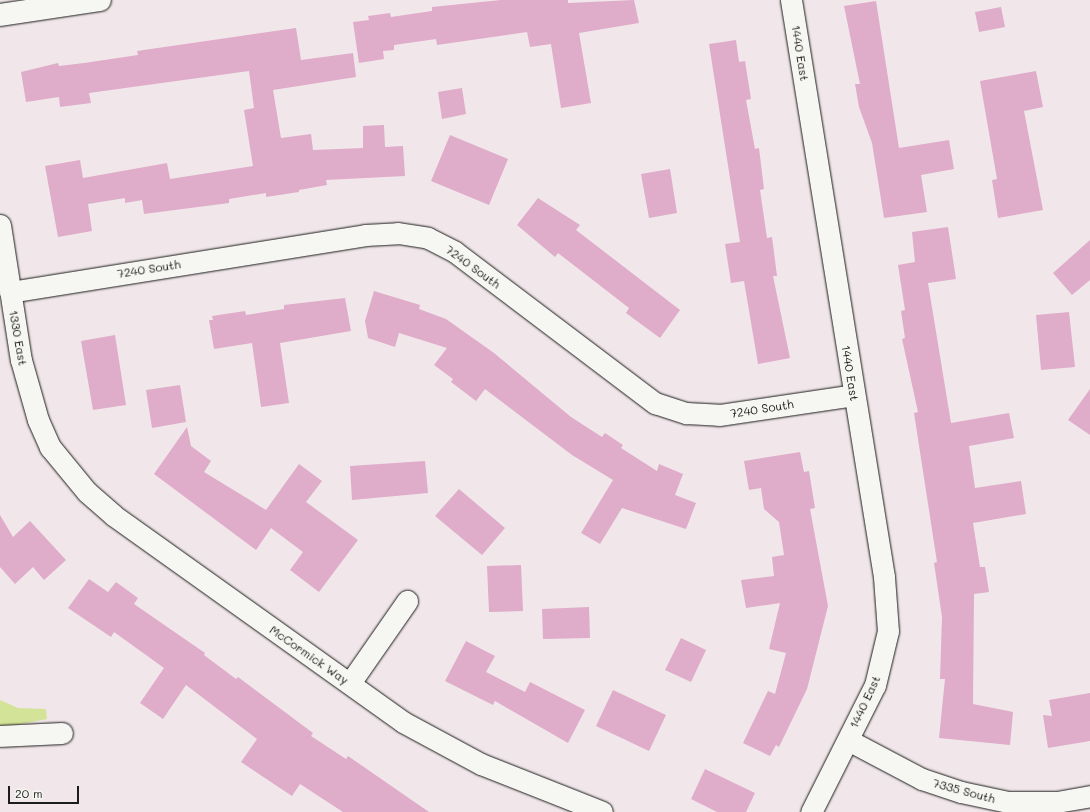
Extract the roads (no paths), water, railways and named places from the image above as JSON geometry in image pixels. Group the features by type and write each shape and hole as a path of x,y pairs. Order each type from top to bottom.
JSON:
{"street":[{"path":"0,16 100,0"},
{"name":"1440 East","path":"791,0 884,577 888,631 875,685 811,812"},
{"name":"1330 East","path":"0,225 10,292 28,390 50,446"},
{"name":"7240 South","path":"10,292 365,235 398,233 428,238 455,252 656,403 686,413 719,415 854,395"},
{"name":"McCormick Way","path":"50,446 66,470 113,515 404,722 466,757 602,812"},
{"path":"350,683 407,601"},
{"path":"0,736 62,732"},
{"name":"7335 South","path":"848,740 922,779 961,792 1008,802 1057,802 1090,796"}]}
